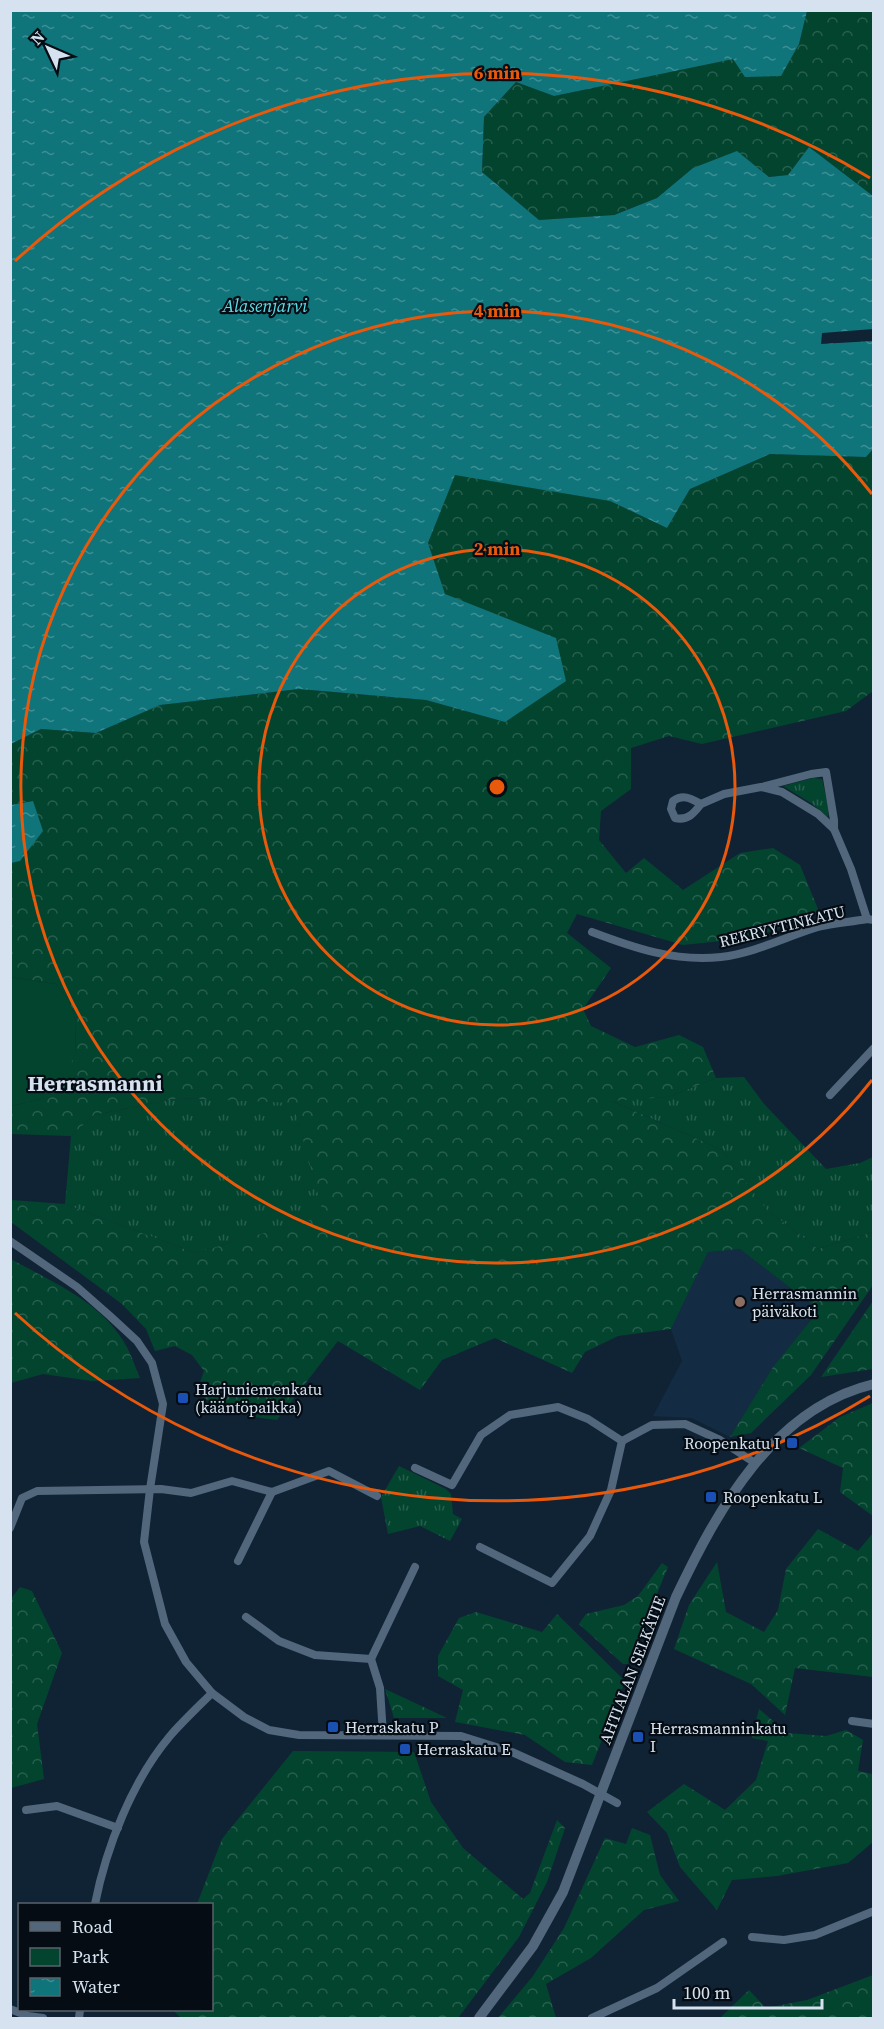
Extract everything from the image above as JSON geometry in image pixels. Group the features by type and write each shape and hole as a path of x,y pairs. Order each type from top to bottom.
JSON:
{"street":[{"path":"701,804 724,794 826,772 834,829 870,920"},
{"path":"761,787 782,792 798,801 818,814 834,829"},
{"name":"REKRYYTINKATU","path":"592,932 640,950 681,957 721,957 760,948 819,927 870,920"},
{"path":"830,1095 873,1048"},
{"path":"10,1241 76,1287 110,1316 137,1341 152,1363 163,1404 144,1542 165,1624 186,1662 212,1693 244,1717 269,1730 300,1735 460,1736 512,1752 617,1803"},
{"name":"AHTIALAN SELKÄTIE","path":"478,2019 533,1946 563,1892 676,1597 696,1555 724,1508 755,1463 806,1413 833,1398 873,1384"},
{"path":"415,1468 452,1485 481,1435 510,1415 558,1407 588,1419 622,1441"},
{"path":"480,1547 552,1583 590,1536 611,1490 622,1441 652,1425 686,1424 720,1440 755,1463"},
{"path":"10,1528 22,1498 37,1491 161,1489 191,1493 232,1481 272,1492 329,1471 377,1496"},
{"path":"238,1561 272,1492"},
{"path":"383,1735 380,1688 371,1659 415,1567"},
{"path":"246,1617 279,1641 315,1655 371,1659"},
{"path":"94,1903 99,1881 118,1828 147,1768 170,1736 212,1693"},
{"path":"852,1721 873,1724"},
{"path":"26,1810 57,1806 118,1828"},
{"path":"752,1937 784,1940 815,1935 873,1911"},
{"path":"592,2019 657,1988 723,1942"},
{"path":"10,2009 43,2019"}],"shaded area":[{"path":"740,1249 819,1310 773,1367 730,1437 692,1418 653,1416 682,1361 671,1329 708,1252"}],"green space":[{"path":"807,11 873,11 873,196 809,147 788,175 769,177 737,152 693,168 657,198 613,215 539,220 482,172 484,117 516,82 554,96 799,44"},
{"path":"873,449 873,691 846,711 702,744 669,736 631,748 631,789 601,811 599,840 626,873 644,858 683,890 740,853 773,848 800,865 820,914 750,938 683,945 577,914 567,933 611,968 583,1009 591,1026 635,1047 679,1035 703,1047 716,1078 668,1097 612,1101 722,1150 766,1209 818,1249 873,1232 873,1285 811,1375 751,1433 730,1437 773,1367 819,1310 740,1249 708,1252 671,1329 618,1336 585,1352 572,1373 495,1338 442,1360 420,1390 338,1341 277,1420 235,1412 196,1394 204,1371 192,1355 175,1346 155,1351 146,1329 122,1304 11,1222 11,1200 65,1204 195,1253 324,1216 293,1103 179,1098 94,1115 71,1136 11,1134 11,1106 42,1099 75,1055 76,1022 70,1002 56,984 11,977 10,863 20,861 33,801 11,805 11,744 41,729 96,733 160,705 299,689 426,700 505,722 556,638 445,595 428,543 455,474 610,501 667,528 690,489 770,454 866,457"},
{"path":"813,778 822,779 829,811 828,817 811,803 783,786"},
{"path":"11,977 56,984 70,1002 76,1022 75,1055 63,1079 42,1099 11,1106"},
{"path":"744,1077 765,1105 826,1169 860,1163 873,1157 873,1232 818,1249 766,1209 722,1150 610,1100 668,1097 716,1078"},
{"path":"179,1098 293,1102 325,1216 195,1253 65,1204 71,1136 94,1115"},
{"path":"11,1259 70,1292 98,1311 123,1341 140,1378 92,1381 43,1374 11,1383"},
{"path":"873,1301 873,1369 821,1377"},
{"path":"873,1403 873,1516 840,1492 843,1468 799,1448 840,1417"},
{"path":"399,1466 446,1489 451,1494 453,1514 462,1519 450,1541 420,1526 388,1534 381,1497"},
{"path":"818,1529 858,1551 873,1533 873,1677 795,1668 785,1715 751,1684 674,1649 689,1605 717,1562 726,1612 764,1632 778,1610 786,1569"},
{"path":"662,1563 668,1567 628,1664 623,1664 579,1624 586,1614 624,1605 638,1596"},
{"path":"20,1587 32,1591 62,1653 37,1724 44,1779 11,1788 10,1600"},
{"path":"476,1612 542,1632 557,1614 625,1681 592,1765 565,1762 525,1735 455,1722 463,1690 438,1676 438,1656 459,1618"},
{"path":"385,1689 447,1718 394,1718"},
{"path":"759,1709 787,1733 826,1736 846,1730 863,1740 858,1771 873,1774 873,1842 848,1863 777,1876 732,1880 717,1910 680,1867 667,1833 647,1812 684,1784 725,1810 756,1780 768,1741 752,1738"},
{"path":"293,1751 414,1752 431,1802 463,1848 523,1899 530,1893 557,1820 565,1828 547,1882 519,1937 458,2018 181,2018 174,2011 213,2011 213,1903 197,1903 222,1839"},
{"path":"632,1828 650,1835 660,1875 679,1901 644,1910 591,1958 546,1984 556,2018 498,2018 533,1976 564,1928 605,1838 626,1844"},
{"path":"873,1975 873,2018 720,2018 749,1990 766,2008 807,2000"}],"water":[{"name":"Alasenjärvi","path":"11,10 807,11 799,44 781,76 745,77 733,59 554,96 516,82 484,117 482,172 539,220 614,215 657,198 693,168 737,151 769,177 788,175 809,147 873,196 873,329 822,333 821,344 873,341 873,449 866,457 770,454 690,489 667,528 610,501 455,475 428,543 445,594 556,638 566,681 505,722 426,700 299,689 160,705 96,733 41,729 11,744"},
{"path":"33,801 43,831 20,861 11,863 11,805"}],"place":[{"name":"Herrasmannin päiväkoti","path":"740,1302"},
{"name":"Harjuniemenkatu (kääntöpaikka)","path":"183,1398"},
{"name":"Roopenkatu I","path":"792,1443"},
{"name":"Roopenkatu L","path":"711,1497"},
{"name":"Herraskatu P","path":"333,1727"},
{"name":"Herrasmanninkatu I","path":"638,1737"},
{"name":"Herraskatu E","path":"405,1749"}],"district":[{"name":"Herrasmanni","path":"95,1083"}]}
